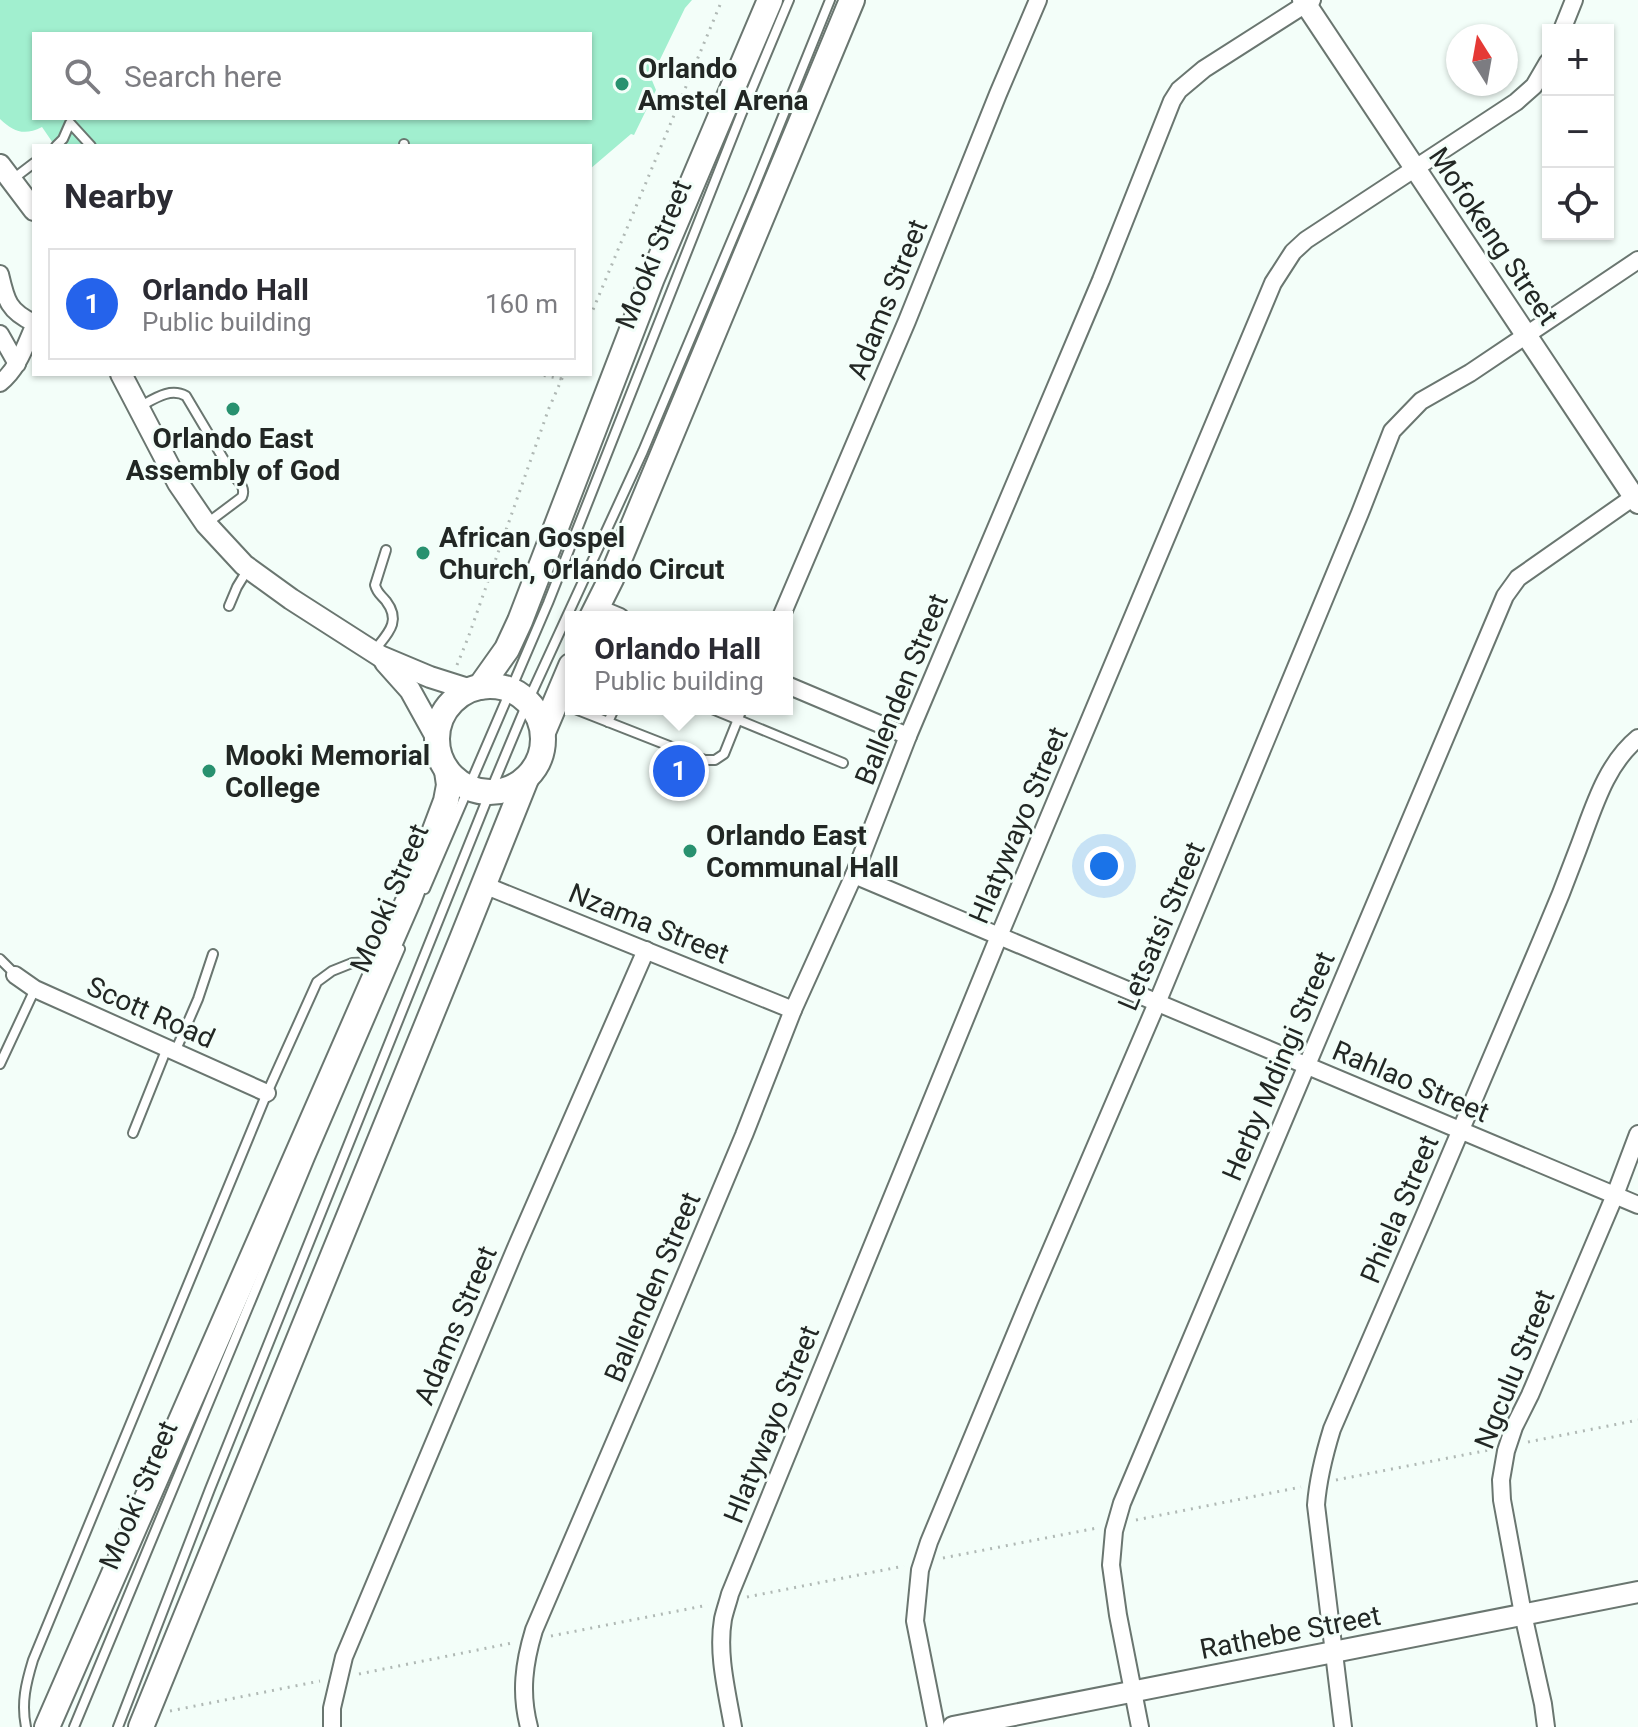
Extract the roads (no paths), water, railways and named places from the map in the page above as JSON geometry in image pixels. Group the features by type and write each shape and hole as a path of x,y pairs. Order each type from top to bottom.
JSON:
{"main road":[{"name":"Mooki Street","path":"476,688 507,649 520,621 652,278 770,0"},
{"path":"594,611 617,565 852,0"},
{"path":"144,1722 526,779 536,765 541,749 543,732 538,715 518,696 495,686 476,688 458,697 439,722 436,737 439,756 447,771 456,781 479,790 503,791 526,779"},
{"path":"543,732 565,708"},
{"name":"Mooki Street","path":"47,1727 409,899 446,801 449,785 447,771"}],"street":[{"name":"Adams Street","path":"784,611 907,321 1038,0"},
{"path":"1564,24 1574,0"},
{"name":"Mofokeng Street","path":"1307,1 1415,168 1637,498"},
{"name":"Ballenden Street","path":"529,1727 523,1687 531,1640 738,1150 793,1010 854,875 908,736 1101,280 1172,101 1179,90 1204,69 1307,1"},
{"name":"Hlatywayo Street","path":"733,1727 723,1672 723,1620 728,1601 999,936 1273,283 1293,252 1306,240 1516,102 1534,86 1542,72"},
{"path":"6,172 32,201"},
{"name":"Letsatsi Street","path":"936,1727 915,1621 922,1562 1349,542 1392,431 1421,401 1527,336 1638,260"},
{"path":"0,274 8,305 32,323"},
{"path":"0,383 17,364 32,329"},
{"path":"0,334 17,364"},
{"path":"122,376 178,483 206,524 248,568 377,654 430,677 476,688"},
{"name":"Herby Mdingi Street","path":"1140,1727 1111,1565 1116,1524 1128,1488 1505,596 1518,578 1637,498"},
{"path":"377,654 410,690 436,737"},
{"path":"793,688 908,736"},
{"name":"Phiela Street","path":"1343,1727 1316,1505 1332,1429 1462,1131 1592,811 1613,766 1638,738"},
{"name":"Rahlao Street","path":"854,875 1638,1205"},
{"name":"Nzama Street","path":"484,885 793,1010"},
{"name":"Adams Street","path":"332,1727 332,1708 344,1657 646,950"},
{"name":"Scott Road","path":"15,975 35,989 267,1093"},
{"name":"Ngculu Street","path":"1546,1727 1502,1500 1502,1466 1638,1134"},
{"name":"Rathebe Street","path":"953,1727 1638,1592"}],"lane":[{"name":"Mooki Street","path":"118,1727 518,696 554,588 789,0"},
{"name":"Mooki Street","path":"419,903 479,790 518,696 643,451 830,0"},
{"path":"58,144 70,123 89,144"},
{"path":"6,172 32,164"},
{"path":"138,407 170,392 176,391 186,396 241,485 242,497 206,524"},
{"path":"377,654 393,625 393,613 375,585 386,550"},
{"path":"229,606 248,568"},
{"path":"590,715 705,760 715,760 724,754 740,715"},
{"path":"608,722 611,715"},
{"path":"728,715 843,763"},
{"name":"Mooki Street","path":"74,1727 401,946"},
{"path":"133,1133 198,999 213,954"},
{"path":"0,959 15,975"},
{"path":"26,1727 24,1690 33,1660 267,1093 317,982 332,971 352,963 380,963"},
{"path":"0,1064 35,989"}],"place":[{"name":"Orlando Amstel Arena","path":"622,84"},
{"name":"Orlando East Assembly of God","path":"233,409"},
{"name":"African Gospel Church, Orlando Circut","path":"423,553"},
{"name":"Mooki Memorial College","path":"209,771"},
{"name":"Orlando Hall","path":"679,771"},
{"name":"Orlando East Communal Hall","path":"690,851"}]}
